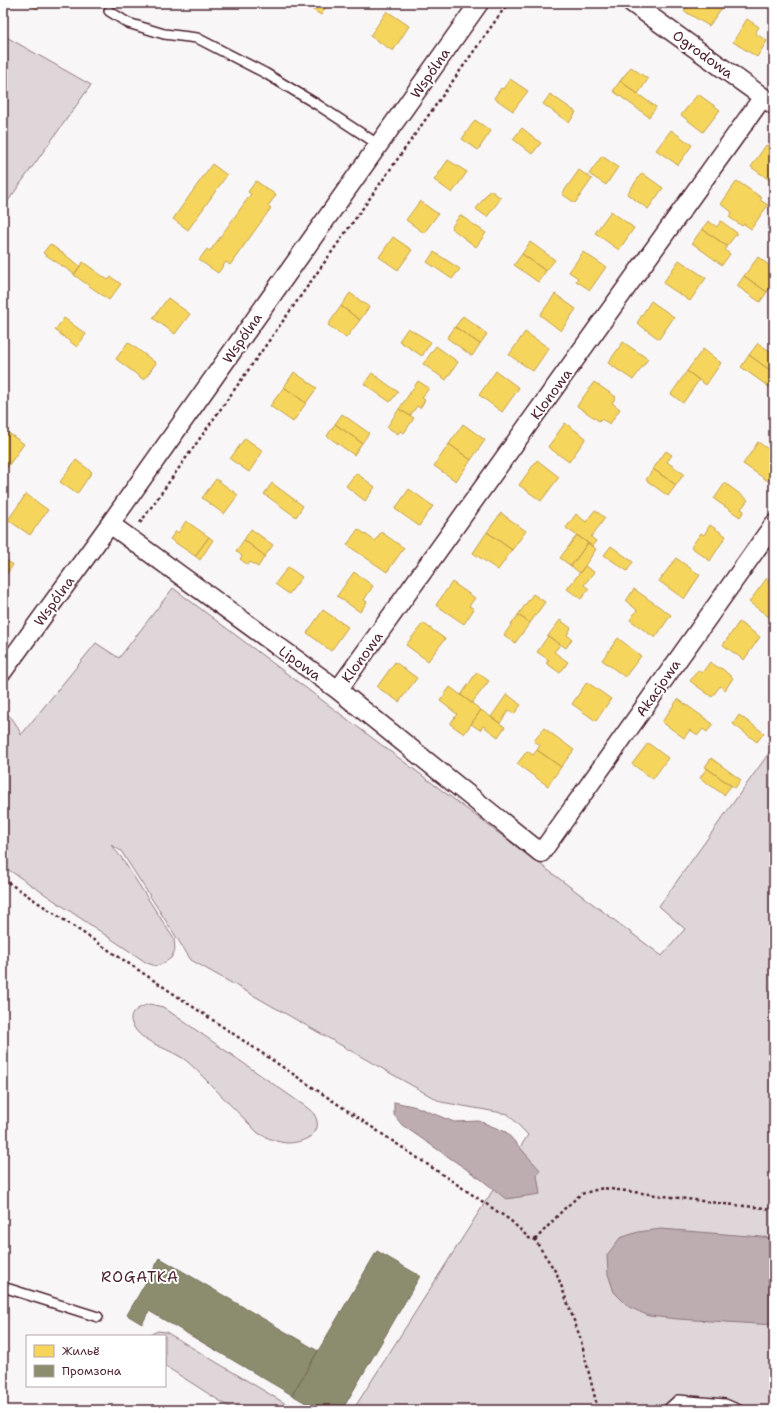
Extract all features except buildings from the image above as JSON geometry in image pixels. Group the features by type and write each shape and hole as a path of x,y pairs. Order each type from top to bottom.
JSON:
{"street":[{"name":"Wspólna","path":"3,671 110,524 480,3"},
{"name":"Ogrodowa","path":"632,3 769,101"},
{"name":"Klonowa","path":"338,690 769,101"},
{"name":"Lipowa","path":"110,524 338,690 541,853"},
{"name":"Akacjowa","path":"541,853 774,524"}],"lane":[{"path":"109,11 128,23 164,34 197,38 265,73 318,105 379,145"},
{"path":"3,1287 98,1317"},
{"path":"667,1410 678,1400 725,1404 739,1410"}],"path":[{"path":"129,538 508,3"},
{"path":"3,879 510,1220 529,1238 535,1240 557,1274 570,1309 580,1337 598,1410"},
{"path":"535,1240 564,1209 582,1194 603,1188 774,1209"}],"shaded area":[{"path":"3,35 91,85 3,208"},
{"path":"173,588 662,956 685,929 659,906 774,746 774,1410 353,1410 528,1135 508,1114 441,1102 191,960 121,851 111,845 121,857 174,939 175,950 171,958 164,963 156,966 147,963 3,866 3,712 12,719 21,735 96,643 119,658"},
{"path":"150,1004 163,1007 308,1109 314,1114 317,1121 315,1132 306,1139 293,1143 272,1140 258,1133 183,1058 154,1044 137,1032 131,1021 132,1014 138,1009"},
{"path":"394,1102 417,1107 454,1122 479,1121 506,1132 540,1170 537,1175 540,1194 506,1199 482,1180 402,1125 394,1115"},
{"path":"661,1229 774,1238 774,1325 649,1316 629,1307 614,1292 608,1274 607,1255 620,1238 638,1232"},
{"path":"158,1331 166,1332 296,1410 234,1410 166,1367 166,1335 151,1334"}],"district":[{"name":"ROGATKA","path":"140,1277"}]}
